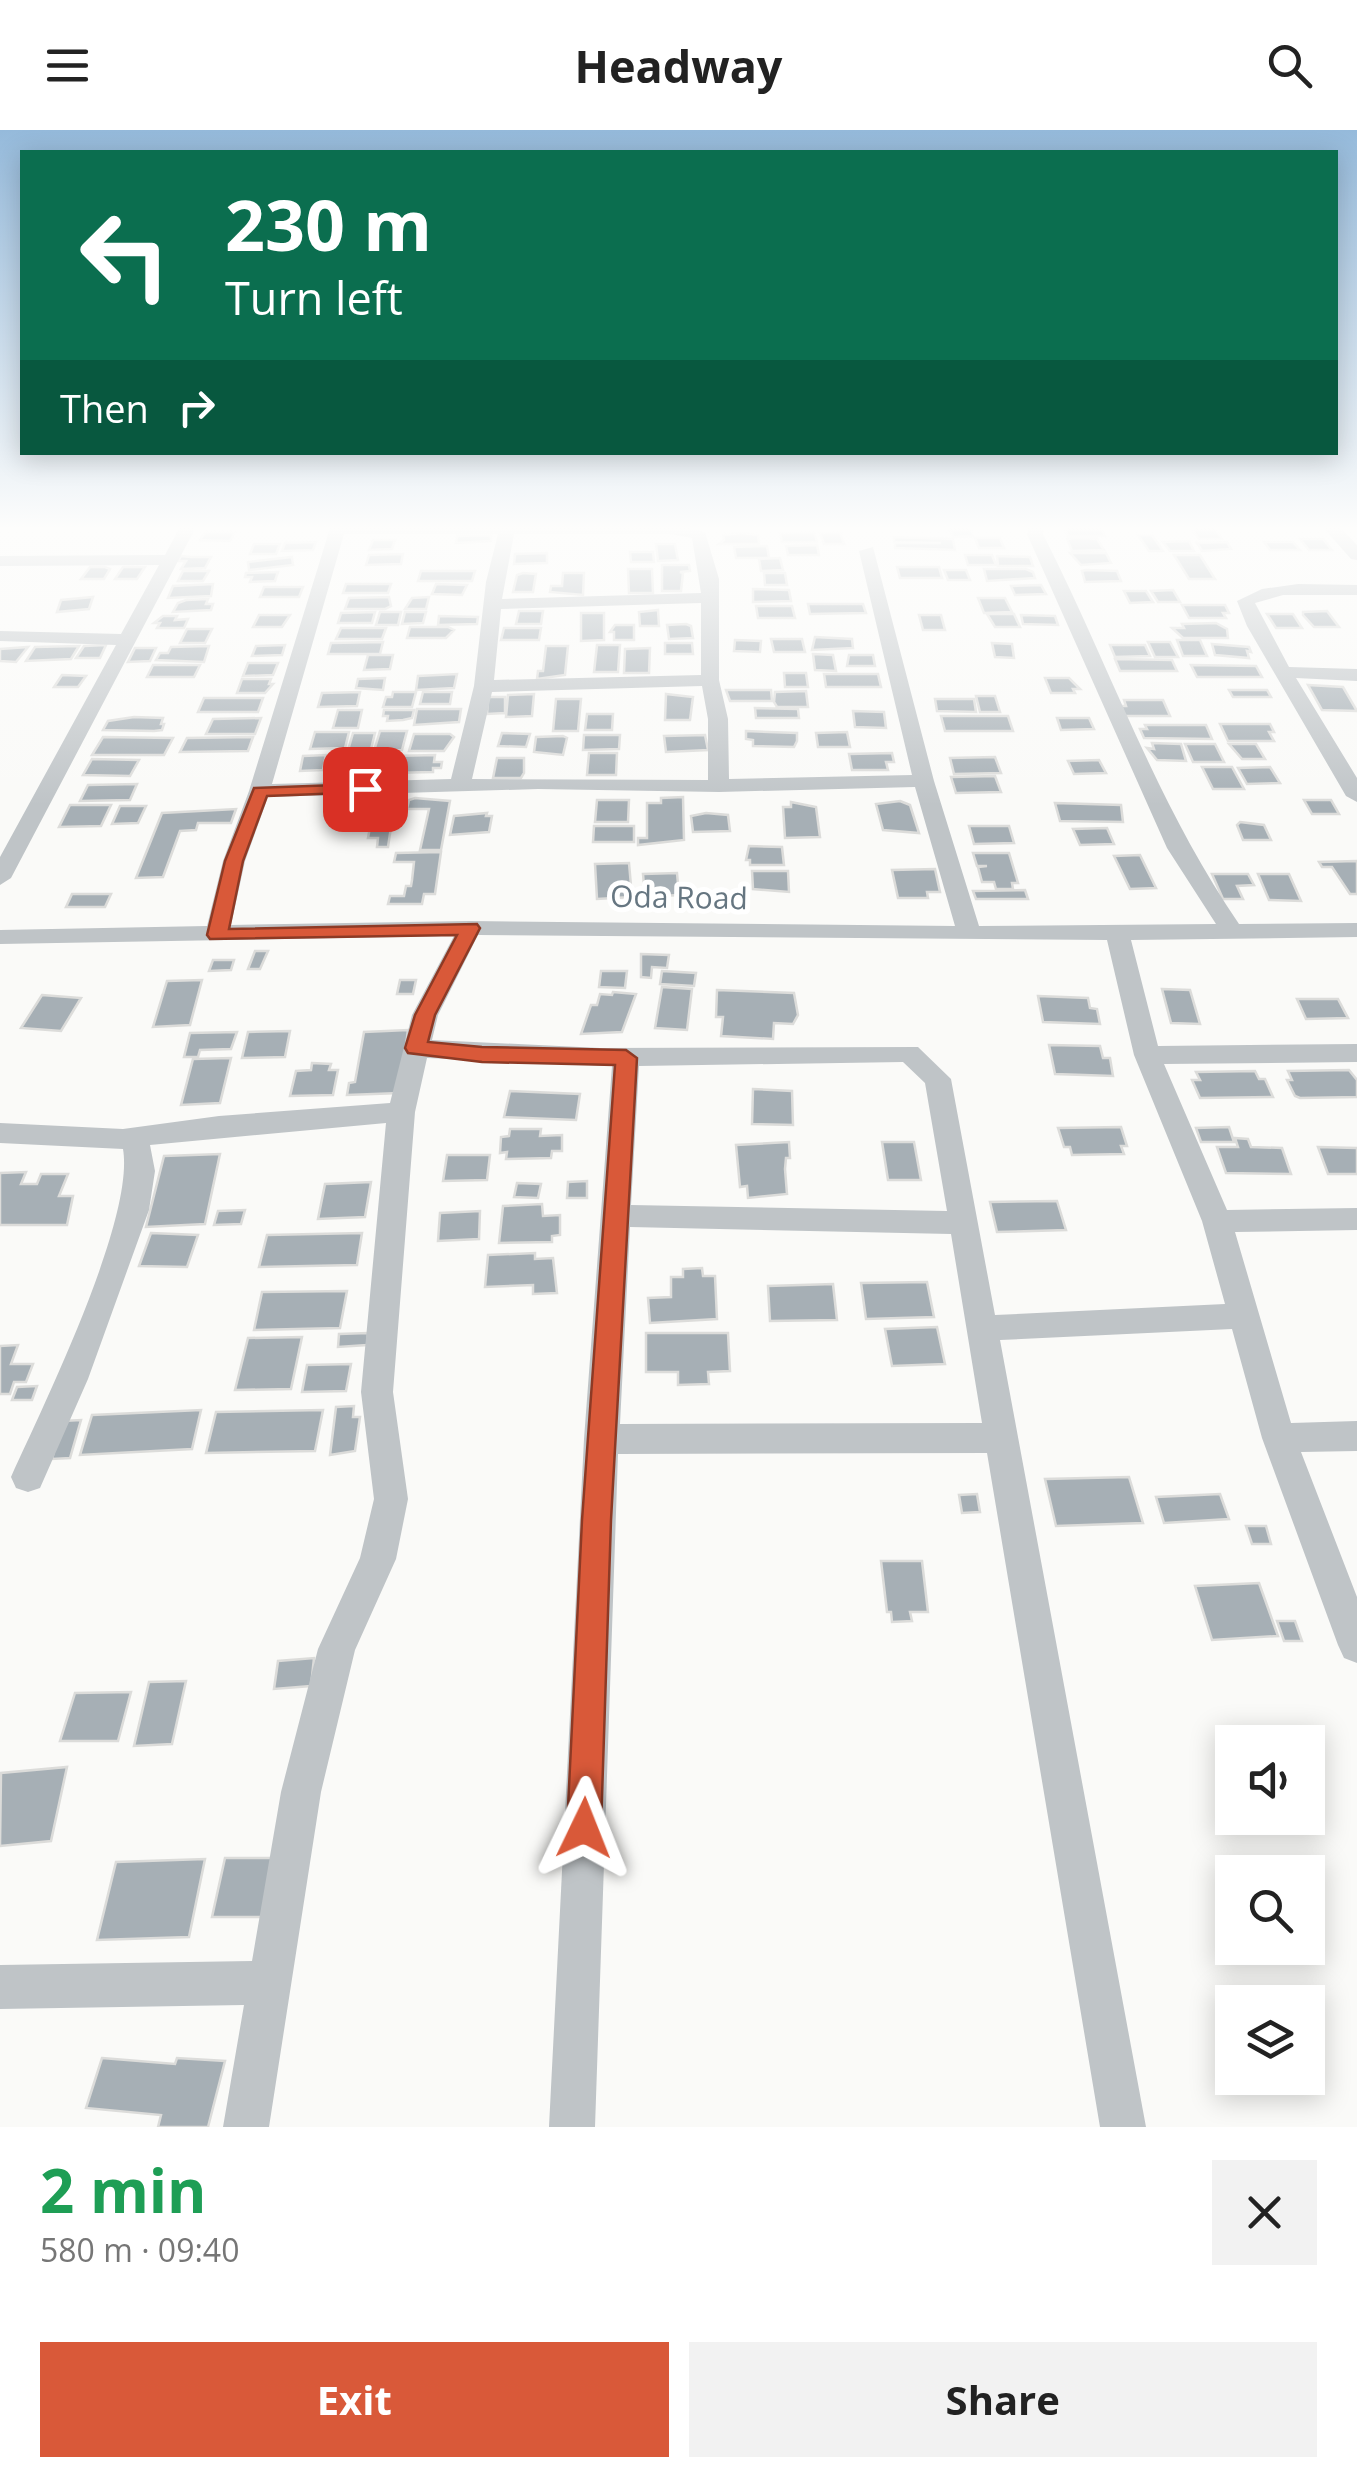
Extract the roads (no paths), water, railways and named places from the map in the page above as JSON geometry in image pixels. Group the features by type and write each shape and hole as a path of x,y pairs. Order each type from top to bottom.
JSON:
{"street":[{"path":"0,878 141,618"},
{"path":"217,935 234,861 260,791 312,618"},
{"path":"460,786 484,686 492,618"},
{"path":"708,618 710,680 718,719 718,786"},
{"path":"884,618 924,781 970,934"},
{"path":"1077,618 1151,792 1181,852 1232,932"},
{"path":"1253,618 1355,789"},
{"path":"0,636 130,640"},
{"path":"1283,672 1357,675"},
{"path":"484,686 710,680"},
{"path":"260,791 924,781"},
{"path":"246,2127 301,1792 332,1667 378,1558 391,1499 377,1392 400,1112 425,1015 470,928"},
{"name":"Oda Road","path":"0,937 470,928 970,934 1357,930"},
{"path":"1117,933 1147,1055 1217,1222 1279,1438 1357,1645"},
{"path":"415,1048 482,1055 626,1058 909,1053 938,1079 1123,2127"},
{"path":"1147,1055 1357,1053"},
{"path":"572,2127 602,1439 626,1058"},
{"path":"0,1133 98,1140 400,1112"},
{"path":"28,1478 72,1379 134,1210 141,1172 135,1138"},
{"path":"616,1216 966,1223"},
{"path":"1217,1222 1357,1219"},
{"path":"984,1328 1244,1316"},
{"path":"1279,1438 1357,1436"},
{"path":"602,1439 1000,1438"},
{"path":"0,1987 270,1983"}]}
